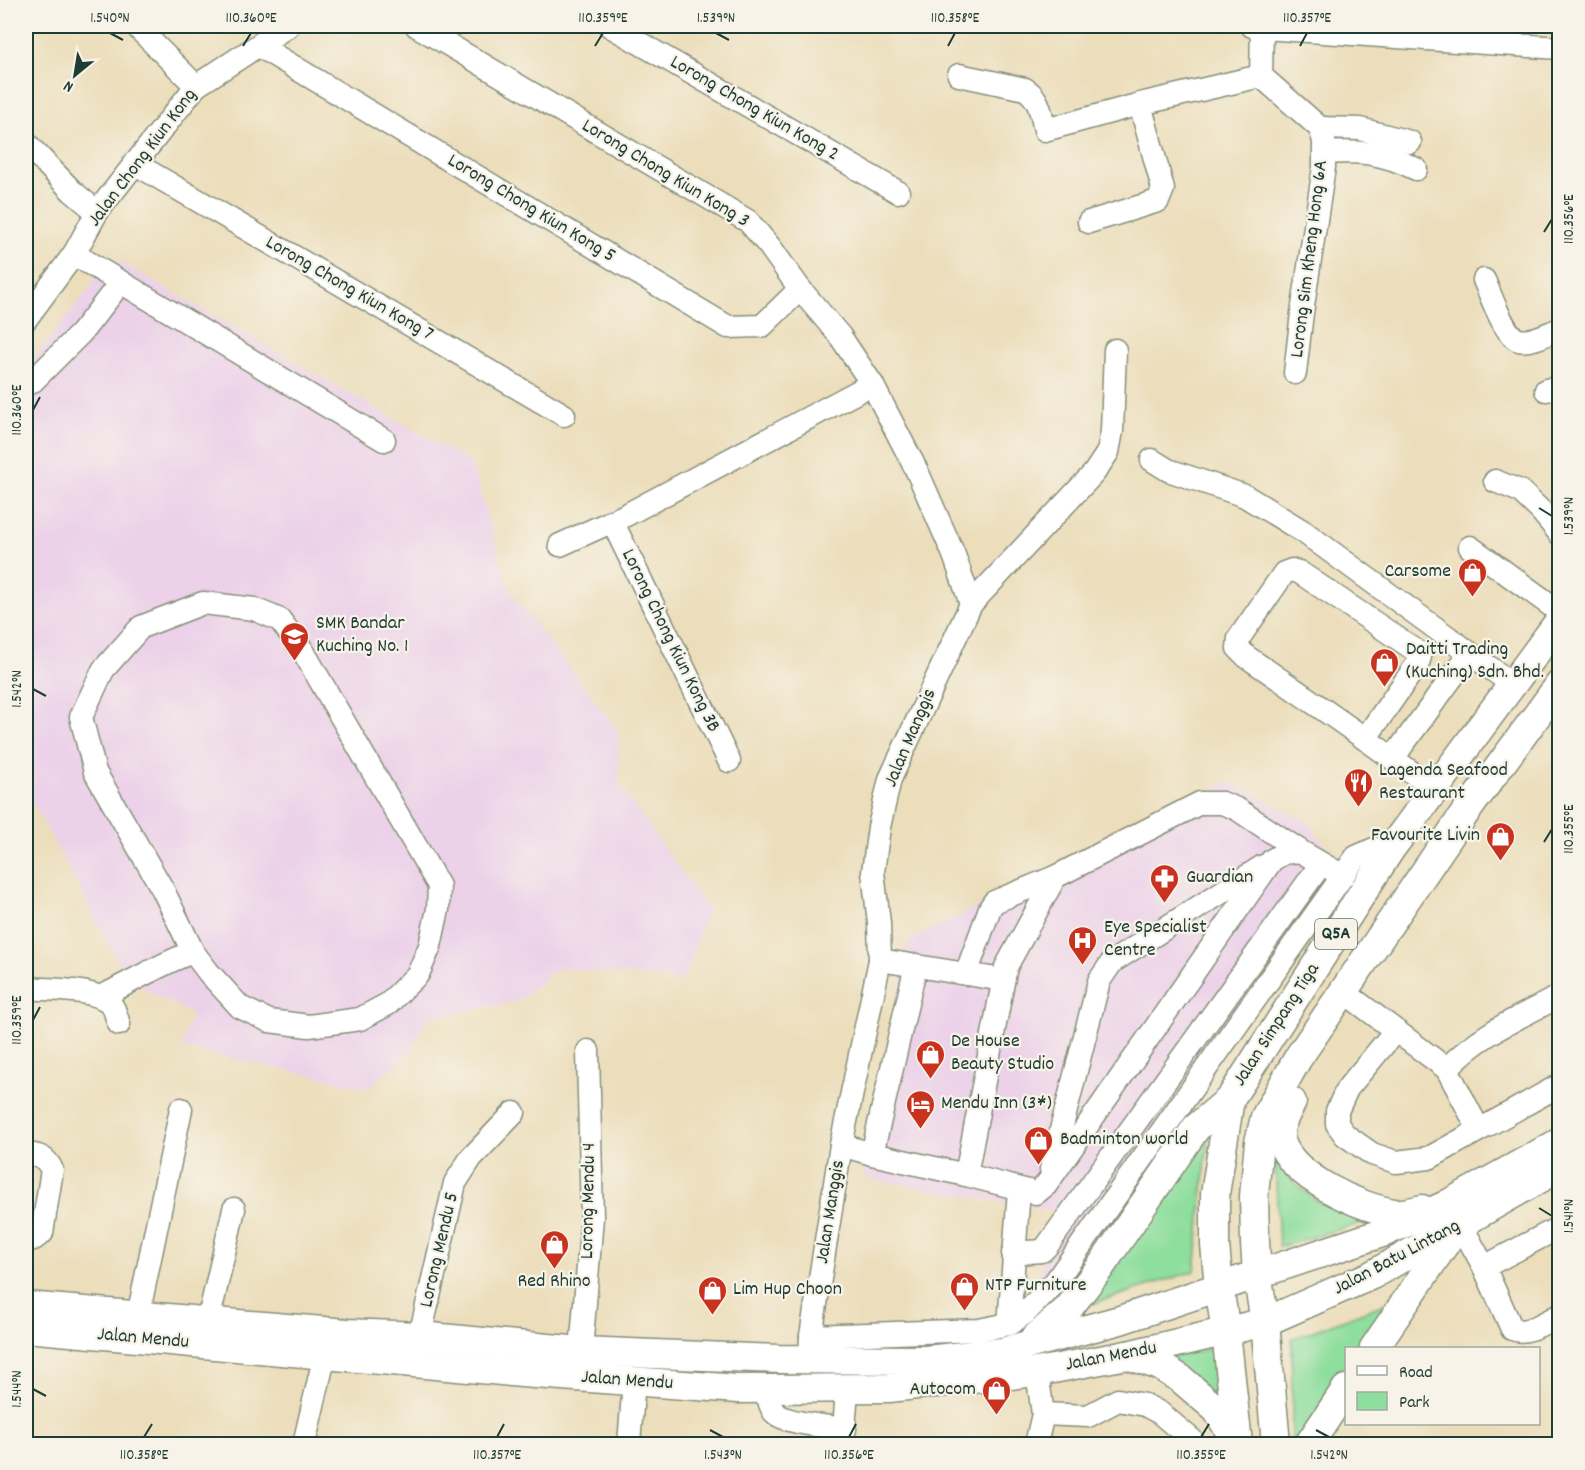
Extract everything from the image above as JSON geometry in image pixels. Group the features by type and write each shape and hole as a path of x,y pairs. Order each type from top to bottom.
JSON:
{"main road":[{"name":"Jalan Simpang Tiga","path":"1237,1444 1215,1245 1215,1194 1230,1099 1335,911 1390,850 1560,620"},
{"name":"Jalan Simpang Tiga","path":"1276,1444 1265,1323 1257,1273 1254,1196 1259,1142 1265,1117 1298,1058 1463,816 1560,684"},
{"path":"1325,1020 1311,1067 1281,1124 1281,1140 1289,1156 1301,1170 1320,1182 1373,1207 1397,1213 1454,1220 1375,1347"},
{"path":"1019,1334 1068,1310 1196,1128 1230,1099"},
{"name":"Jalan Batu Lintang","path":"1226,1332 1265,1323 1372,1275 1454,1220 1560,1142"},
{"name":"Jalan Batu Lintang","path":"1219,1287 1385,1232 1454,1220 1557,1175"},
{"name":"Jalan Mendu","path":"26,1306 347,1333 420,1336 581,1351 810,1348 926,1360 1002,1352 1019,1334 1119,1320 1219,1287"},
{"name":"Jalan Mendu","path":"26,1328 634,1381 766,1389 889,1388 1036,1372 1226,1332"},
{"path":"1127,1354 1160,1366 1181,1379 1217,1410 1237,1444"},
{"path":"1309,1444 1345,1392"}],"street":[{"path":"136,26 196,86"},
{"name":"Jalan Chong Kiun Kong","path":"26,319 74,254 97,212 196,86 288,26"},
{"name":"Lorong Chong Kiun Kong 3","path":"417,26 748,221 800,289 840,336 872,384 917,471 954,555 970,604"},
{"name":"Lorong Chong Kiun Kong 2","path":"610,26 898,192"},
{"path":"1410,142 1360,129 1320,128 1261,76 1257,27 1430,32 1560,48"},
{"name":"Lorong Chong Kiun Kong 5","path":"259,46 728,327 762,326 800,289"},
{"path":"959,75 1033,94 1046,130 1140,104 1261,76"},
{"path":"1089,222 1158,201 1162,195 1140,104"},
{"name":"Lorong Sim Kheng Hong 6A","path":"1295,373 1324,167 1324,141 1320,128"},
{"path":"26,143 72,191 97,212"},
{"path":"1324,153 1360,151 1399,160 1416,169"},
{"name":"Lorong Chong Kiun Kong 7","path":"134,164 564,416"},
{"path":"74,254 384,440"},
{"path":"1484,280 1509,333 1518,340 1530,340 1560,329"},
{"path":"26,385 33,381 81,333 121,282"},
{"name":"Jalan Manggis","path":"810,1348 841,1145 880,960 879,922 873,872 879,827 890,779 970,604 1094,473 1108,452 1112,431 1114,350"},
{"path":"560,545 612,521 872,384"},
{"path":"1152,460 1168,470 1245,496 1304,532 1512,684"},
{"path":"1495,481 1520,490 1560,534"},
{"name":"Lorong Chong Kiun Kong 3B","path":"612,521 729,761"},
{"path":"1470,546 1560,612"},
{"path":"1365,739 1418,663 1420,657 1418,652 1299,572 1292,570 1284,573 1239,638 1239,648 1247,657 1434,789"},
{"path":"203,603 254,609 280,620 303,651 439,886 438,909 430,946 418,974 388,1004 360,1019 309,1026 269,1021 240,1007 193,952 163,890 95,772 81,717 103,670 141,627 203,603"},
{"path":"1393,758 1470,653"},
{"path":"966,974 990,908 994,903 1055,877 1200,803 1222,803 1237,809 1300,851 1343,876"},
{"path":"1019,1334 1024,1314 1055,1282 1335,911 1343,876 1356,857 1374,849 1390,850"},
{"path":"1046,1185 1099,981 1112,962 1272,860 1284,854 1300,851"},
{"path":"841,1145 1036,1193 1046,1185 1272,860"},
{"path":"1013,1253 1042,1251 1047,1246 1321,864"},
{"path":"966,1175 1006,967 1055,877"},
{"path":"1303,891 1335,911"},
{"path":"101,997 174,958 193,952"},
{"path":"880,960 1003,980"},
{"path":"872,1154 916,966"},
{"path":"26,988 75,992 101,997 112,1004 118,1024"},
{"path":"1344,992 1447,1069 1479,1130"},
{"path":"1447,1069 1459,1055 1486,1035 1560,996"},
{"path":"1395,1031 1347,1089 1337,1111 1337,1124 1345,1135 1372,1154 1396,1162 1429,1158 1560,1084"},
{"name":"Lorong Mendu 4","path":"581,1351 592,1218 588,1051"},
{"path":"138,1316 182,1109"},
{"name":"Lorong Mendu 5","path":"420,1336 455,1183 471,1158 514,1113"},
{"path":"26,1154 38,1155 48,1161 52,1170 42,1233 34,1239 26,1238"},
{"path":"1019,1190 1013,1253 1019,1334"},
{"path":"208,1322 234,1209"},
{"path":"1454,1220 1484,1267 1512,1329 1518,1332 1526,1331 1560,1315"},
{"path":"1484,1267 1560,1227"},
{"path":"304,1444 325,1354"},
{"path":"1036,1372 1043,1414 1036,1444"},
{"path":"629,1444 634,1381"},
{"path":"766,1389 769,1403 775,1414 844,1436 847,1389"},
{"path":"1043,1414 1088,1416 1118,1400 1145,1405 1160,1413 1192,1440 1193,1444"}],"shaded area":[{"name":"SMK Bandar Kuching No. 1","path":"106,254 471,463 511,593 618,731 619,785 708,909 683,980 557,968 519,1001 428,1018 409,1054 368,1088 181,1047 192,1014 129,981 26,790 26,365 32,361 89,289"},
{"path":"1228,781 1309,823 1339,866 1036,1294 1053,1211 864,1178 908,942"}],"green space":[{"path":"1209,1128 1195,1271 1079,1308"},
{"path":"1275,1159 1295,1184 1319,1202 1369,1221 1279,1247"},
{"path":"1400,1298 1366,1347 1345,1347 1345,1375 1297,1444 1292,1444 1292,1339"},
{"path":"1216,1348 1223,1402 1162,1358"}],"place":[{"name":"Carsome","path":"1472,598"},
{"name":"SMK Bandar Kuching No. 1","path":"295,662"},
{"name":"Daitti Trading (Kuching) Sdn. Bhd.","path":"1385,688"},
{"name":"Lagenda Seafood Restaurant","path":"1358,808"},
{"name":"Favourite Livin","path":"1501,862"},
{"name":"Guardian","path":"1165,904"},
{"name":"Eye Specialist Centre","path":"1083,966"},
{"name":"De House Beauty Studio","path":"930,1080"},
{"name":"Mendu Inn (3*)","path":"920,1130"},
{"name":"Badminton world","path":"1039,1166"},
{"name":"Red Rhino","path":"554,1270"},
{"name":"NTP Furniture","path":"964,1312"},
{"name":"Lim Hup Choon","path":"712,1316"},
{"name":"Autocom","path":"997,1416"}]}
